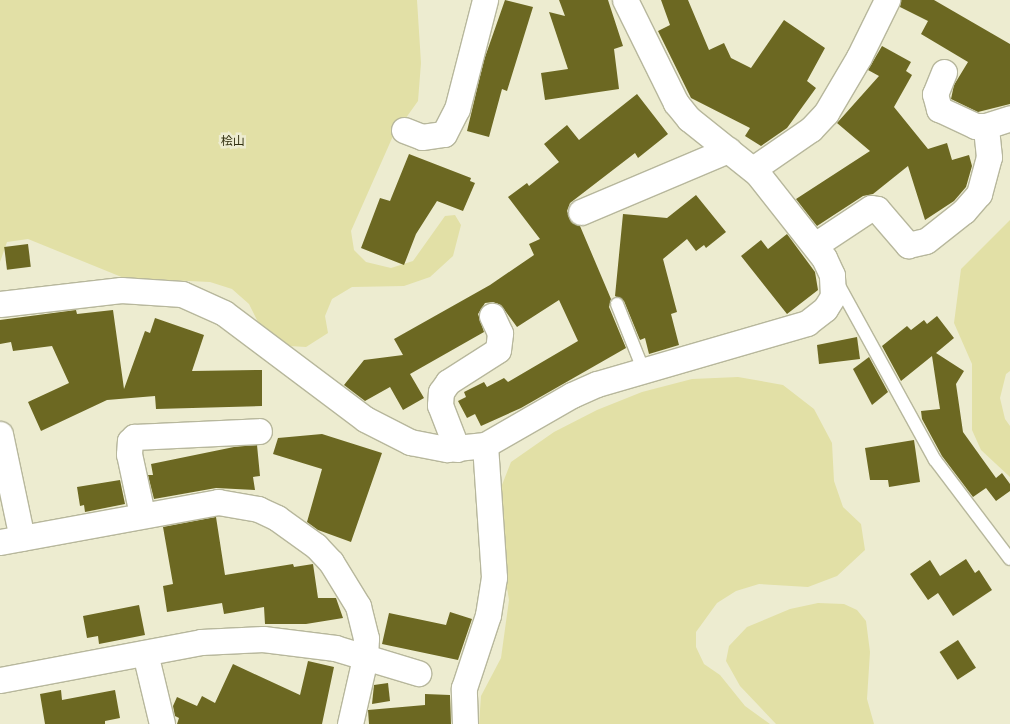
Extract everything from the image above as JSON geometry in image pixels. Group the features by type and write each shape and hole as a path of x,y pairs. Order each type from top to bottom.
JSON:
{"street":[{"path":"404,130 422,137 444,134 457,110 485,0"},
{"path":"0,304 121,290 182,294 224,313 365,420 420,446 457,449 485,446 572,395 643,369 769,336 807,323 826,310 833,296 832,275 815,245 753,169 689,118 676,103 625,0"},
{"path":"753,169 811,129 826,113 859,57 887,0"},
{"path":"944,72 935,94 939,109 966,124 986,126 1010,118"},
{"path":"815,245 871,208 877,209 908,245 926,241 964,211 978,194 989,156 986,126"},
{"path":"581,212 728,150"},
{"path":"457,449 440,405 441,392 448,382 498,350 500,333 492,316"},
{"path":"142,514 129,454 130,441 134,437 259,431"},
{"path":"0,434 11,540 142,514 218,502 258,509 295,529 326,557 351,591 366,638 365,658 350,724"},
{"path":"465,724 464,688 488,614 494,577 485,446"},
{"path":"0,680 200,642 263,639 335,648 418,673"},
{"path":"145,653 162,724"}],"lane":[{"path":"832,275 935,460 1010,559"},
{"path":"617,304 643,369"}],"green space":[{"name":"桧山","path":"0,0 417,0 421,63 418,101 393,136 351,231 354,250 366,262 391,268 413,261 445,216 455,215 461,225 453,256 430,277 404,286 352,287 332,299 325,316 328,333 306,347 289,346 259,324 249,304 232,289 210,282 124,278 28,239 7,242 0,262"},
{"path":"1010,220 1010,371 1006,374 1000,398 1005,419 1010,426 1010,477 981,450 972,430 972,364 954,323 961,269"},
{"path":"738,377 783,385 814,409 832,443 834,481 843,507 861,524 865,550 837,576 808,587 759,584 736,591 717,603 696,632 696,647 704,664 720,675 745,706 770,724 479,724 481,696 501,658 509,600 504,569 500,490 511,462 554,432 597,410 642,392 692,379"},
{"path":"818,603 844,604 857,610 866,621 870,652 867,699 874,724 776,724 740,686 726,661 729,646 747,627 790,609"}],"building":[{"path":"505,0 533,7 507,91 502,89 489,137 467,131 484,60"},
{"path":"559,0 608,0 623,46 614,49 619,89 545,100 541,73 568,69 549,12 565,16"},
{"path":"661,0 688,0 709,50 724,43 731,58 751,68 784,20 825,48 807,81 816,88 787,128 761,146 745,136 750,128 691,98 658,31 670,25"},
{"path":"901,0 934,0 1010,44 1010,104 978,112 951,99 954,85 968,62 921,34 928,21 900,7"},
{"path":"882,46 911,62 906,71 912,75 894,107 928,149 947,143 952,160 969,155 972,166 966,187 954,201 925,220 908,166 873,194 863,196 817,226 796,199 870,151 837,123 879,76 868,70"},
{"path":"637,94 668,134 638,158 635,153 570,203 567,211 572,223 580,226 611,299 609,307 626,348 521,408 481,426 475,414 467,418 458,401 466,397 464,392 484,382 487,387 504,378 508,382 578,341 559,300 517,327 501,305 493,302 485,303 478,314 484,332 410,374 424,398 403,410 390,387 365,401 344,385 364,360 403,355 394,339 490,285 534,255 529,244 540,239 508,197 527,183 529,186 559,162 544,144 567,125 579,140"},
{"path":"409,154 471,178 470,181 475,183 463,211 437,201 416,234 404,265 361,248 380,198 390,201"},
{"path":"696,195 726,232 706,248 704,245 696,251 687,239 663,259 677,312 671,314 679,345 649,354 645,338 640,340 624,301 615,296 623,214 667,218"},
{"path":"787,234 815,272 818,290 787,314 741,256 761,240 768,249"},
{"path":"28,244 31,267 7,270 4,247"},
{"path":"76,310 77,314 113,310 124,389 145,331 150,333 155,318 204,335 192,371 262,370 262,406 156,409 155,396 107,400 41,431 28,402 69,383 52,346 13,351 11,342 0,344 0,320"},
{"path":"937,316 954,338 936,353 964,371 956,384 963,432 996,478 1002,473 1010,484 1010,491 996,501 986,488 973,497 942,456 922,419 921,411 940,409 932,356 901,381 882,346 907,326 911,330 924,320 927,324"},
{"path":"857,337 860,359 819,364 817,345"},
{"path":"869,357 888,392 872,405 853,369"},
{"path":"322,434 382,453 351,542 318,530 307,522 322,469 273,454 278,438"},
{"path":"914,440 920,482 889,487 888,480 870,480 865,448"},
{"path":"257,445 260,476 253,477 255,490 216,488 154,499 148,475 153,475 151,464 234,447"},
{"path":"120,480 125,504 85,512 84,505 80,506 77,487"},
{"path":"216,517 225,575 293,564 294,567 313,564 318,598 336,598 343,618 306,624 265,624 264,607 224,614 222,603 167,612 163,586 173,584 163,527"},
{"path":"966,559 975,573 979,570 992,590 953,616 938,593 928,600 910,574 930,560 940,576"},
{"path":"139,605 145,635 99,644 98,636 87,638 83,616"},
{"path":"450,612 472,619 458,660 382,644 389,613 446,625"},
{"path":"958,640 976,668 958,680 940,652"},
{"path":"308,661 334,667 322,724 177,724 179,718 175,716 173,706 177,697 197,706 202,696 215,703 233,664 300,695"},
{"path":"388,683 390,701 372,704 374,685"},
{"path":"61,690 62,700 115,690 120,718 105,721 105,724 45,724 40,694"},
{"path":"425,694 450,695 451,724 369,724 368,710 425,705"}]}
